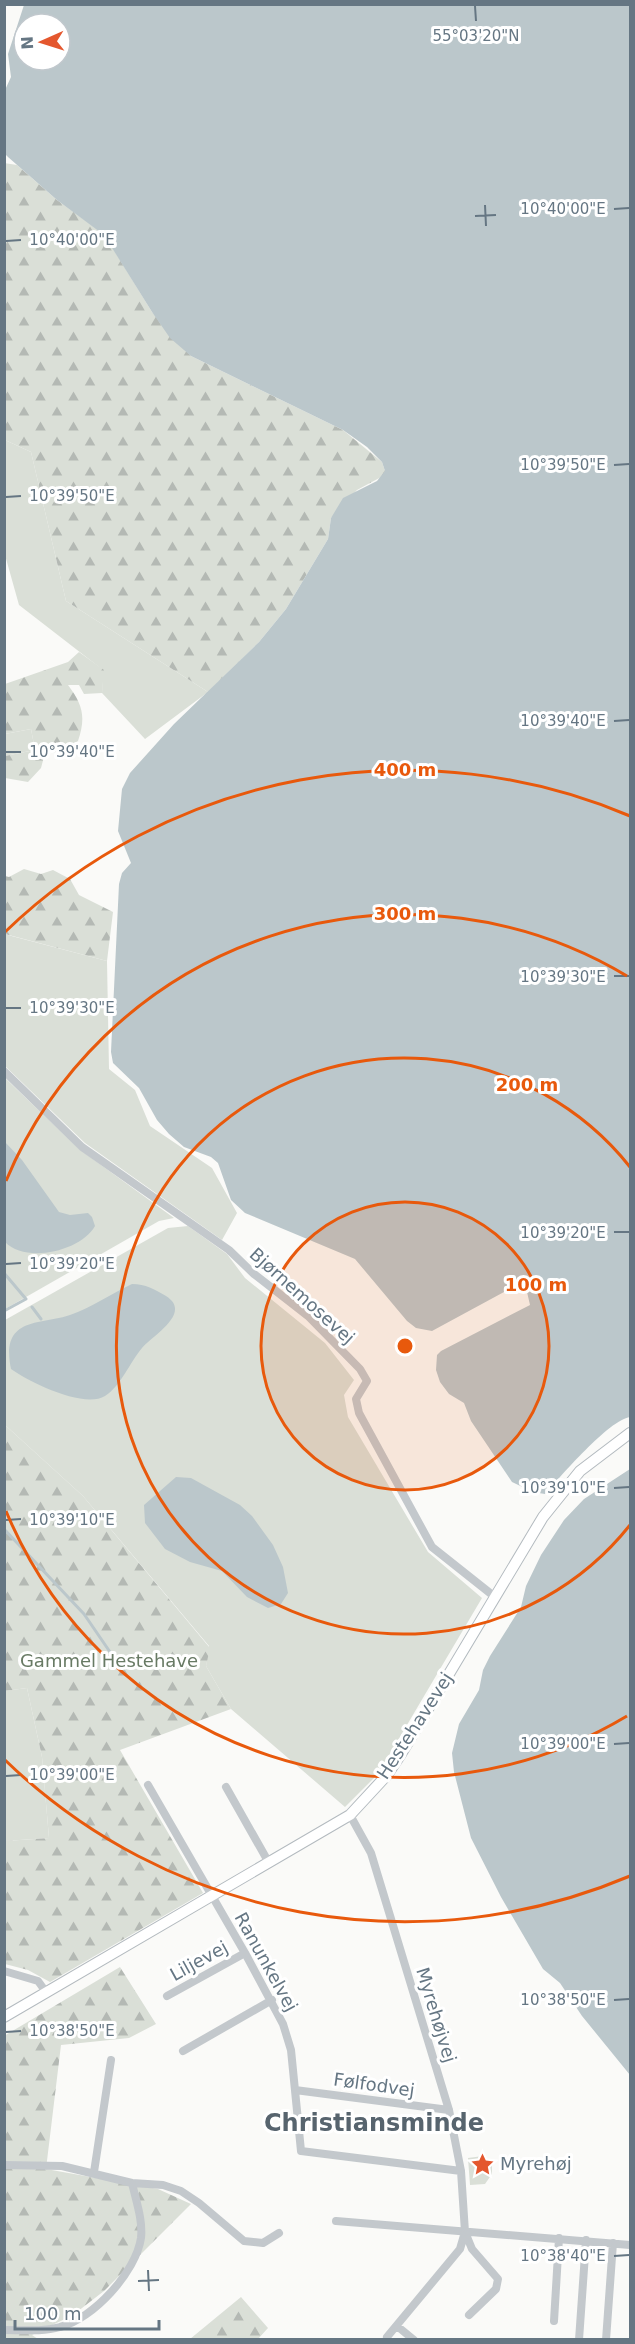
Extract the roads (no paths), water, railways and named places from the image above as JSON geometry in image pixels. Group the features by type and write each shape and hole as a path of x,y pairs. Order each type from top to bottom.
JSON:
{"street":[{"name":"Bjørnemosevej","path":"4,1071 82,1147 229,1250 254,1274 308,1317 360,1369 367,1381 356,1399 359,1413 432,1546 495,1597"},
{"name":"Hestehavevej","path":"4,2017 350,1815 387,1775 401,1754 543,1516 580,1471 630,1433"},
{"name":"Ranunkelvej","path":"148,1785 272,2000 291,2050 301,2151 461,2171"},
{"path":"226,1787 268,1863"},
{"name":"Myrehøjvej","path":"350,1815 370,1853 450,2110 461,2171 465,2232 472,2249 498,2278 496,2289 469,2315"},
{"name":"Liljevej","path":"167,1996 245,1953"},
{"path":"4,1971 38,1982 46,1992"},
{"path":"183,2051 272,2000"},
{"path":"94,2172 111,2060"},
{"name":"Følfodvej","path":"295,2090 450,2110"},
{"path":"4,2165 62,2166 132,2183 163,2185 181,2191 244,2241 263,2243 279,2233"},
{"path":"4,2330 45,2330 63,2327 84,2317 128,2270 137,2253 141,2237 141,2223 132,2183"},
{"path":"336,2221 630,2244"},
{"name":"Myrehøjvej","path":"387,2337 460,2249 465,2232"},
{"path":"554,2321 559,2238"},
{"path":"579,2340 586,2240"},
{"path":"606,2340 613,2243"},
{"path":"397,2326 414,2340"}],"waterway":[{"path":"4,1273 26,1299 4,1311"},
{"path":"32,1307 41,1319"},
{"path":"4,1529 84,1614 110,1652"}],"place":[{"name":"Myrehøj","path":"482,2164"}],"district":[{"name":"Christiansminde","path":"374,2123"}],"park label":[{"name":"Gammel Hestehave","path":"109,1661"}]}
